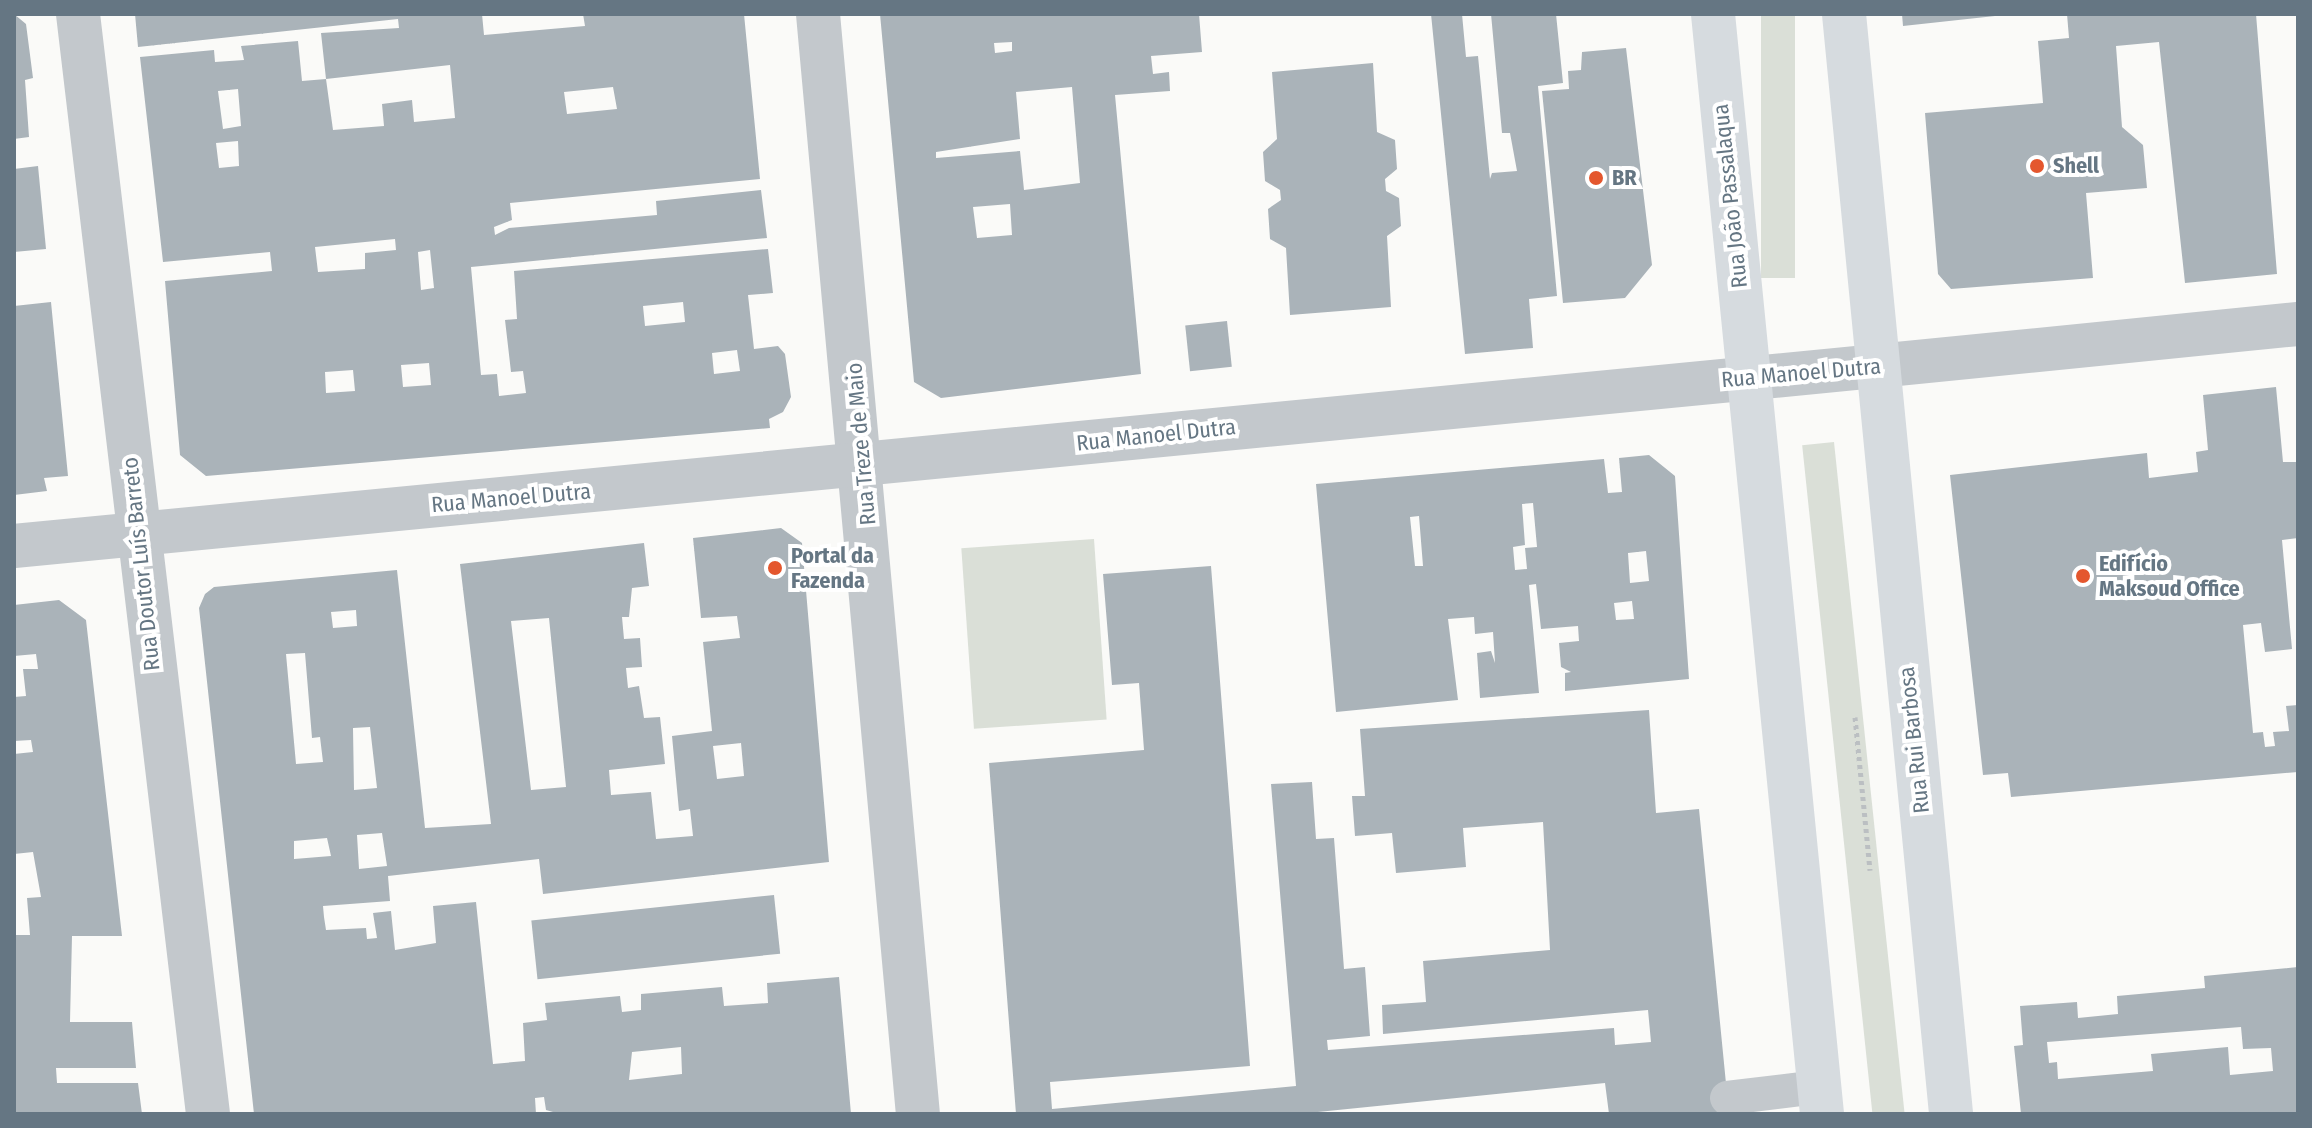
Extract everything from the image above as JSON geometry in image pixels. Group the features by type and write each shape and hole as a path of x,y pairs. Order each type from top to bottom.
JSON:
{"main road":[{"name":"Rua João Passalaqua","path":"1713,14 1748,378"},
{"path":"1844,14 1877,366"},
{"name":"Rua Rui Barbosa","path":"1877,366 1951,1114"},
{"path":"1748,378 1820,1101"}],"street":[{"name":"Rua Doutor Luís Barreto","path":"78,14 137,535 208,1114"},
{"name":"Rua Treze de Maio","path":"818,14 863,463 918,1114"},
{"name":"Rua Manoel Dutra","path":"14,546 2298,324"}],"lane":[{"path":"1727,1098 1820,1101"}],"shaded area":[{"path":"1761,14 1795,14 1795,278 1761,278"},
{"path":"1834,442 1905,1113 1872,1114 1802,445"},
{"path":"1094,539 1107,720 974,729 961,548"}],"building":[{"path":"14,14 26,24 33,78 25,80 29,137 14,139"},
{"path":"135,14 482,14 484,35 585,26 583,14 744,14 760,179 510,203 512,220 494,227 495,235 509,228 657,215 656,201 761,190 767,238 471,267 481,375 497,374 499,396 526,393 523,371 511,372 505,320 517,319 514,271 768,249 773,293 748,295 754,349 778,346 785,354 791,397 783,412 769,419 770,428 206,476 180,455 165,281 272,271 270,252 163,262 140,57 214,50 215,62 244,60 241,46 298,41 302,81 326,79 321,33 399,28 398,19 138,47","holes":["450,65 455,118 414,122 412,100 382,104 384,126 333,130 326,79","613,87 617,109 567,114 564,92","238,89 241,126 223,129 218,91","238,141 239,166 219,168 216,143","395,239 396,250 365,253 365,269 318,272 315,247","430,250 434,288 421,290 418,252","683,302 685,322 645,326 643,306","737,350 740,371 714,374 712,353","429,363 431,385 403,387 401,365","353,370 355,391 326,393 325,372"]},
{"path":"880,14 1199,14 1202,52 1151,56 1153,74 1169,72 1170,91 1115,95 1141,374 941,398 914,382","holes":["1012,42 1012,51 995,53 994,43","1072,87 1080,183 1024,190 1020,151 936,158 936,152 1020,139 1016,92","1010,204 1012,235 977,238 973,207"]},
{"path":"1431,14 1462,14 1466,57 1478,56 1490,179 1492,173 1517,171 1510,133 1502,133 1491,14 1556,14 1563,83 1538,86 1557,296 1529,299 1533,348 1465,354"},
{"path":"1902,14 1995,14 1995,16 1903,26"},
{"name":"Shell","path":"2067,14 2256,14 2277,274 2185,283 2159,42 2116,46 2122,127 2143,145 2147,188 2086,193 2093,278 1951,289 1938,274 1925,113 2043,103 2038,41 2069,38"},
{"name":"BR","path":"1626,48 1652,265 1625,298 1563,303 1542,91 1569,89 1568,71 1581,70 1582,52"},
{"path":"1373,63 1377,132 1395,140 1397,169 1385,179 1386,191 1399,198 1401,226 1387,236 1391,307 1290,315 1286,248 1270,239 1268,209 1281,200 1280,190 1265,181 1263,152 1277,139 1272,72"},
{"path":"38,166 46,249 14,252 14,169"},
{"path":"51,302 68,476 44,478 47,491 14,495 14,306"},
{"path":"1227,321 1232,367 1190,371 1185,325"},
{"path":"2276,387 2283,462 2298,462 2298,538 2282,540 2292,649 2265,652 2261,623 2243,625 2253,733 2263,732 2265,747 2275,746 2273,732 2289,731 2286,706 2298,705 2298,772 2011,797 2008,773 1983,775 1950,475 2147,453 2149,478 2198,472 2196,452 2208,450 2203,395"},
{"path":"1649,455 1675,476 1689,679 1565,691 1565,673 1571,672 1561,667 1559,643 1579,641 1578,626 1541,629 1536,584 1529,585 1539,693 1480,698 1477,653 1491,651 1495,663 1493,632 1475,634 1474,617 1448,619 1458,700 1336,712 1316,484 1604,459 1608,493 1622,492 1619,458","holes":["1533,503 1537,547 1525,548 1527,569 1515,570 1513,547 1525,545 1522,504","1419,516 1423,566 1415,566 1410,517","1646,551 1649,581 1630,583 1628,553","1632,601 1634,619 1616,620 1614,603"]},
{"path":"781,528 802,543 829,862 543,894 539,859 388,876 390,901 323,906 326,930 366,928 367,939 377,938 373,913 391,911 395,950 436,943 433,906 476,902 493,1064 525,1061 523,1023 547,1020 545,1003 620,996 622,1012 641,1010 641,994 722,987 724,1006 768,1003 767,983 839,977 851,1114 560,1114 546,1110 544,1097 535,1098 536,1114 254,1114 199,608 205,594 214,587 397,570 425,828 491,824 460,564 644,543 649,586 632,588 629,617 622,617 624,639 640,638 642,667 626,668 628,688 639,686 644,718 660,717 665,764 609,770 611,795 651,792 656,839 693,836 690,809 679,811 672,736 712,731 703,642 740,638 737,616 701,618 693,538","holes":["356,610 357,626 333,628 331,612","549,618 566,787 531,790 511,621","305,653 312,738 320,737 323,762 296,764 286,654","370,727 377,788 354,790 353,728","741,743 744,776 717,779 713,746","382,833 387,866 359,869 357,835","327,838 331,856 294,859 294,841","681,1047 682,1074 629,1080 632,1052"]},
{"path":"1211,566 1250,1066 1050,1082 1052,1109 1296,1086 1271,784 1312,782 1316,839 1334,838 1344,969 1365,967 1370,1036 1327,1040 1328,1050 1614,1028 1615,1045 1651,1042 1648,1010 1383,1034 1382,1005 1426,1002 1423,961 1550,950 1543,822 1463,828 1466,867 1396,873 1392,833 1355,836 1352,796 1365,796 1360,729 1649,710 1656,813 1699,809 1729,1114 1609,1114 1605,1083 1298,1114 1016,1114 989,763 1144,750 1139,683 1112,685 1103,574"},
{"path":"59,600 86,620 122,936 72,936 70,1022 132,1022 136,1068 56,1068 57,1083 138,1083 142,1114 14,1114 14,935 30,935 27,898 41,897 33,852 14,854 14,754 33,752 31,740 14,741 14,697 26,696 23,669 38,669 36,654 14,656 14,605"},
{"path":"774,895 780,954 538,979 531,921"},
{"path":"2298,967 2298,1114 2021,1114 2014,1046 2023,1045 2020,1006 2077,1002 2078,1018 2118,1014 2117,996 2205,988 2204,976","holes":["2241,1027 2243,1049 2271,1048 2273,1071 2230,1075 2228,1047 2151,1054 2153,1071 2058,1079 2057,1062 2049,1063 2047,1042"]}],"place":[{"name":"Shell","path":"2037,166"},
{"name":"BR","path":"1596,178"},
{"name":"Portal da Fazenda","path":"775,568"},
{"name":"Edifício Maksoud Office","path":"2083,576"}]}
